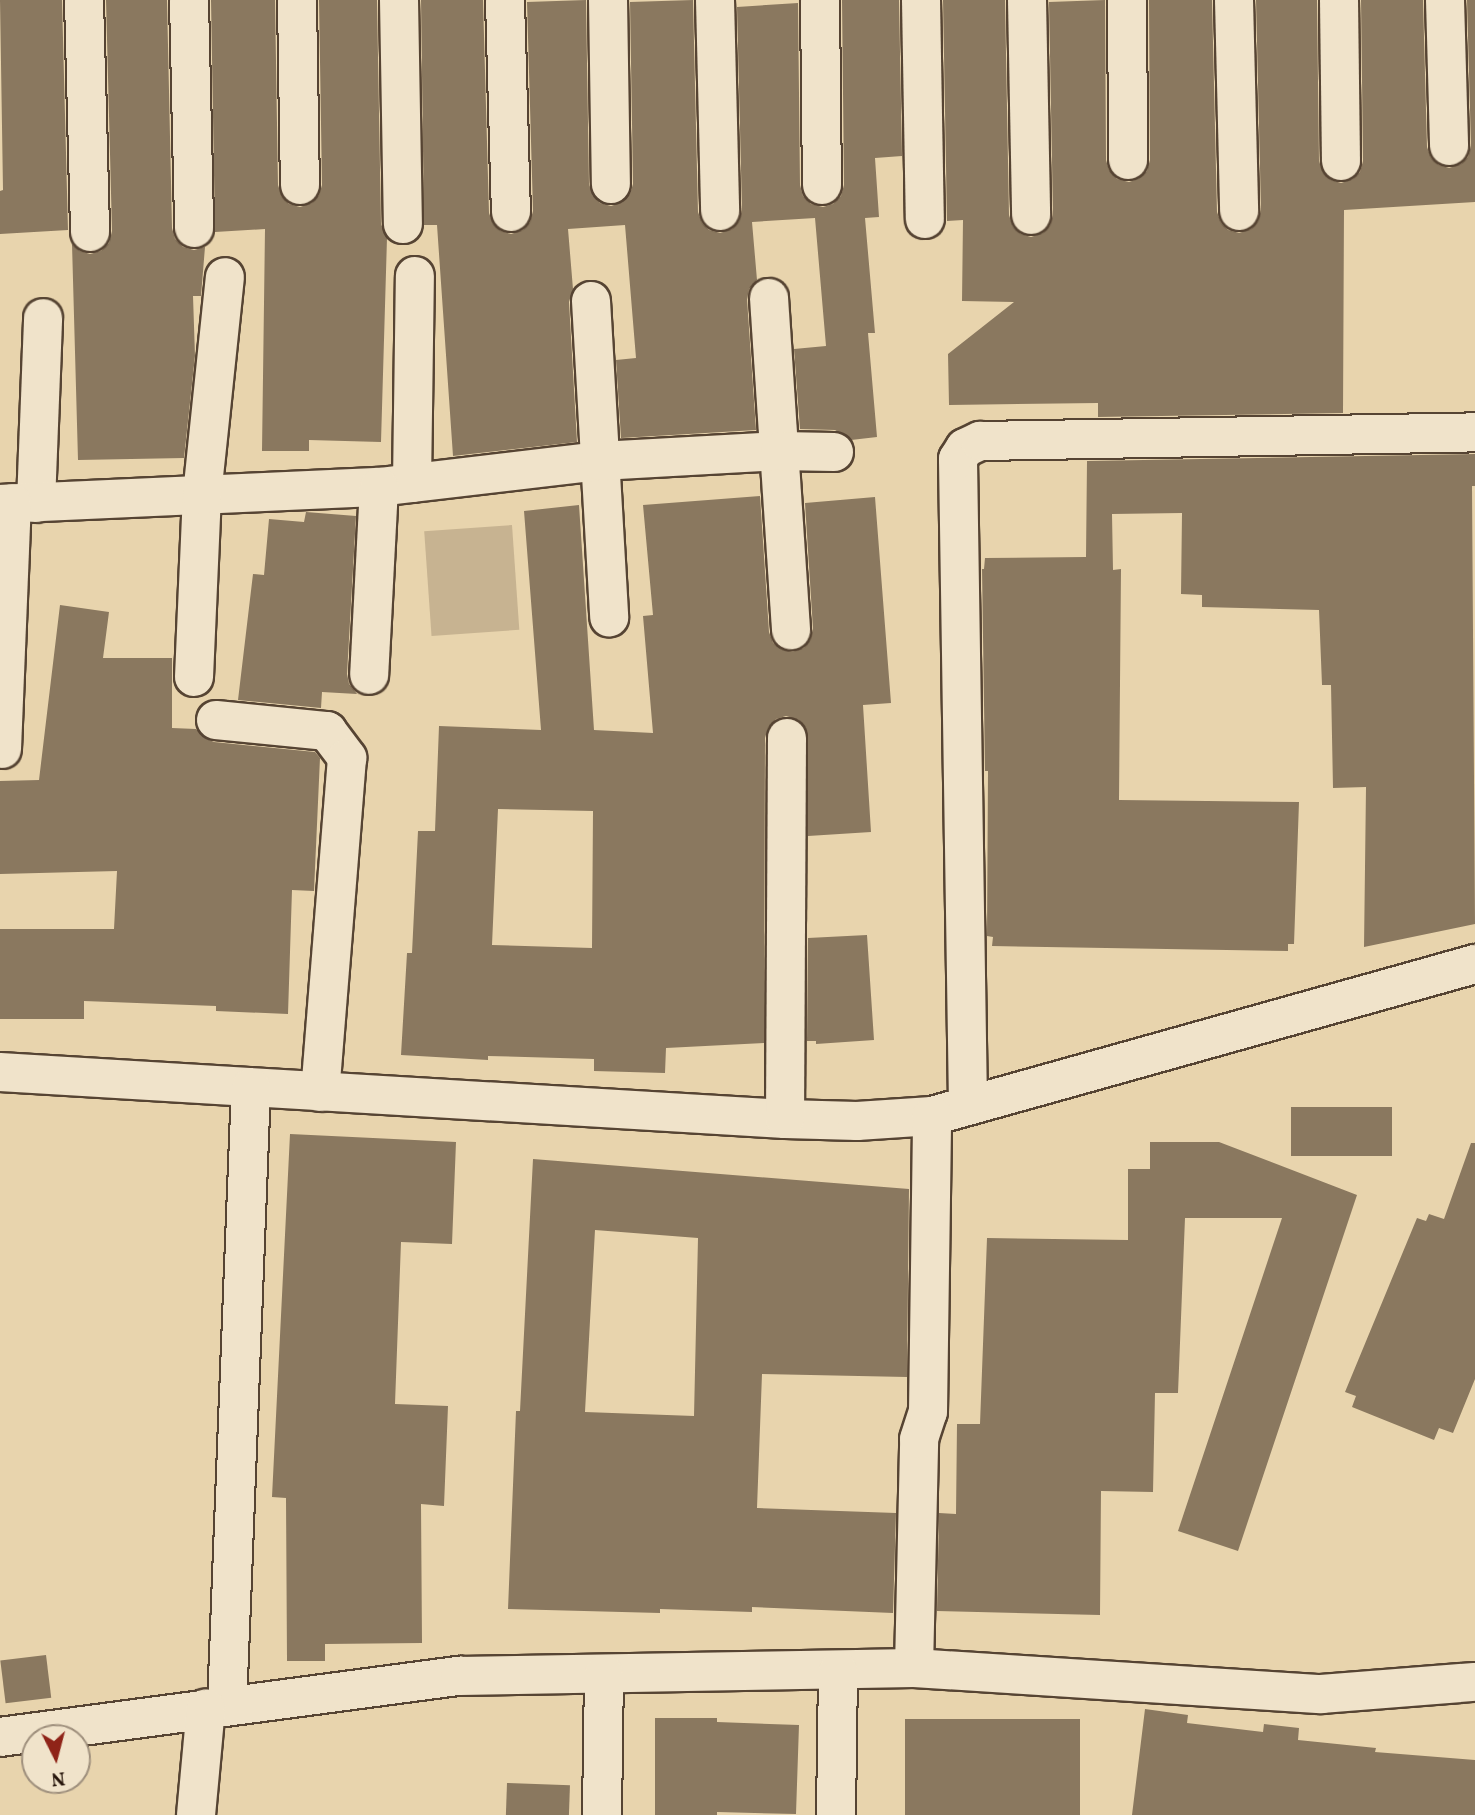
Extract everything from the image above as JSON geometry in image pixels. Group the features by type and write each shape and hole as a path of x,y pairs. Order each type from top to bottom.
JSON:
{"street":[{"path":"84,0 90,232"},
{"path":"190,0 194,228"},
{"path":"297,0 300,185"},
{"path":"398,0 403,224"},
{"path":"505,0 512,212"},
{"path":"608,0 611,184"},
{"path":"715,0 720,211"},
{"path":"820,0 822,185"},
{"path":"921,0 925,219"},
{"path":"1027,0 1031,215"},
{"path":"1127,0 1128,160"},
{"path":"1234,0 1239,211"},
{"path":"1339,0 1341,161"},
{"path":"1446,0 1449,146"},
{"path":"369,675 396,485 415,276"},
{"path":"194,677 202,495 225,277"},
{"path":"769,298 791,630"},
{"path":"591,301 609,617"},
{"path":"2,749 16,503 43,318"},
{"path":"968,1104 958,459 965,448 980,440 1475,432"},
{"path":"16,503 396,485 600,461 780,451 834,452"},
{"path":"216,720 327,731 347,758 320,1092"},
{"path":"785,1119 787,738"},
{"path":"0,1072 785,1119 857,1121 932,1116 1475,964"},
{"path":"196,1815 217,1707 251,1087"},
{"path":"914,1668 919,1439 928,1412 932,1116"},
{"path":"0,1737 460,1676 914,1668 1321,1694 1475,1682"},
{"path":"836,1815 838,1671"},
{"path":"602,1815 604,1674"}],"shaded area":[{"path":"512,525 519,630 432,636 424,531"}],"building":[{"path":"0,0 62,0 68,230 0,234 0,191 3,190"},
{"path":"106,0 167,0 172,228 175,239 183,247 194,250 205,247 201,296 193,296 195,356 184,458 78,460 72,244 80,251 90,254 101,251 109,243 112,231"},
{"path":"211,0 275,0 278,185 282,197 289,204 300,207 312,203 319,195 322,185 319,0 377,0 381,224 387,238 381,442 309,440 309,451 262,451 265,229 215,232"},
{"path":"421,0 483,0 489,213 493,224 501,231 511,234 523,230 530,222 533,211 527,2 586,0 589,184 593,196 600,203 611,206 623,202 630,194 633,184 630,2 693,0 698,212 702,223 709,230 720,233 732,229 739,221 742,210 737,7 798,3 800,185 803,196 811,204 823,207 833,204 841,196 844,185 842,0 899,0 902,156 875,158 879,217 865,218 875,333 868,333 877,437 851,440 835,430 800,429 794,349 826,346 815,218 752,222 757,280 749,289 747,299 756,430 621,438 616,360 636,358 625,225 568,229 573,289 569,302 577,442 453,456 437,225 424,225"},
{"path":"943,0 1005,0 1009,215 1013,227 1021,234 1031,237 1043,233 1050,225 1053,215 1049,2 1105,0 1106,160 1109,170 1117,179 1129,182 1138,179 1147,171 1150,160 1149,0 1212,0 1217,212 1221,223 1228,230 1239,233 1251,229 1258,221 1261,210 1256,0 1317,0 1319,161 1323,173 1331,180 1341,183 1353,179 1360,172 1363,161 1361,0 1423,0 1427,147 1431,158 1439,165 1449,168 1461,164 1468,157 1471,146 1467,0 1475,0 1475,202 1344,210 1343,413 1098,417 1098,403 949,405 948,354 1014,302 962,301 963,220 947,221"},
{"path":"1475,454 1475,486 1472,486 1475,924 1364,947 1366,787 1333,788 1331,685 1322,685 1319,610 1202,607 1202,595 1181,594 1182,513 1112,514 1113,570 1121,569 1119,800 1299,802 1294,944 1288,944 1288,951 992,946 993,937 987,936 988,771 985,771 982,569 985,558 1086,557 1087,461"},
{"path":"760,496 769,632 773,643 792,652 804,648 813,629 805,503 875,497 891,703 863,705 871,832 808,836 806,728 799,720 786,716 776,719 768,728 765,738 764,1043 666,1048 665,1073 594,1071 594,1059 488,1056 488,1060 401,1055 407,953 412,953 418,831 435,831 439,726 541,730 524,511 579,505 594,730 653,733 643,616 653,615 643,505","holes":["498,809 593,811 592,948 492,945"]},
{"path":"306,512 356,516 347,674 349,684 357,694 322,692 321,708 238,700 253,574 264,575 269,519 304,522"},
{"path":"60,605 109,612 103,658 172,658 172,728 196,729 203,737 214,742 315,752 320,758 314,891 292,890 288,1014 216,1011 216,1006 84,1001 84,1019 0,1019 0,929 114,929 117,871 0,874 0,781 39,780"},
{"path":"867,935 874,1040 816,1044 816,1041 807,1041 808,938"},
{"path":"1291,1107 1392,1107 1392,1156 1291,1156"},
{"path":"290,1134 456,1142 452,1244 401,1242 395,1404 448,1406 444,1506 421,1504 422,1643 325,1644 325,1661 287,1661 286,1498 272,1497"},
{"path":"1150,1142 1219,1142 1357,1195 1238,1551 1178,1531 1282,1218 1185,1218 1178,1393 1155,1393 1153,1492 1101,1491 1100,1615 937,1611 939,1513 956,1514 957,1424 980,1424 987,1238 1128,1240 1128,1169 1150,1169"},
{"path":"1471,1143 1475,1143 1475,1379 1453,1433 1439,1428 1434,1440 1352,1407 1356,1396 1345,1392 1417,1218 1426,1221 1429,1214 1444,1219"},
{"path":"533,1159 909,1189 907,1377 762,1374 757,1508 896,1513 893,1613 752,1607 752,1612 660,1609 660,1613 508,1609 516,1411 520,1411","holes":["595,1230 698,1238 694,1416 585,1412"]},
{"path":"46,1655 51,1698 6,1703 0,1661"},
{"path":"1145,1709 1188,1715 1187,1723 1263,1732 1264,1724 1299,1728 1298,1740 1376,1748 1375,1752 1475,1760 1475,1815 1132,1815"},
{"path":"655,1718 717,1718 717,1722 799,1725 796,1814 717,1812 717,1815 655,1815"},
{"path":"905,1719 1080,1719 1080,1815 905,1815"},
{"path":"507,1783 570,1785 569,1815 506,1815"}]}
